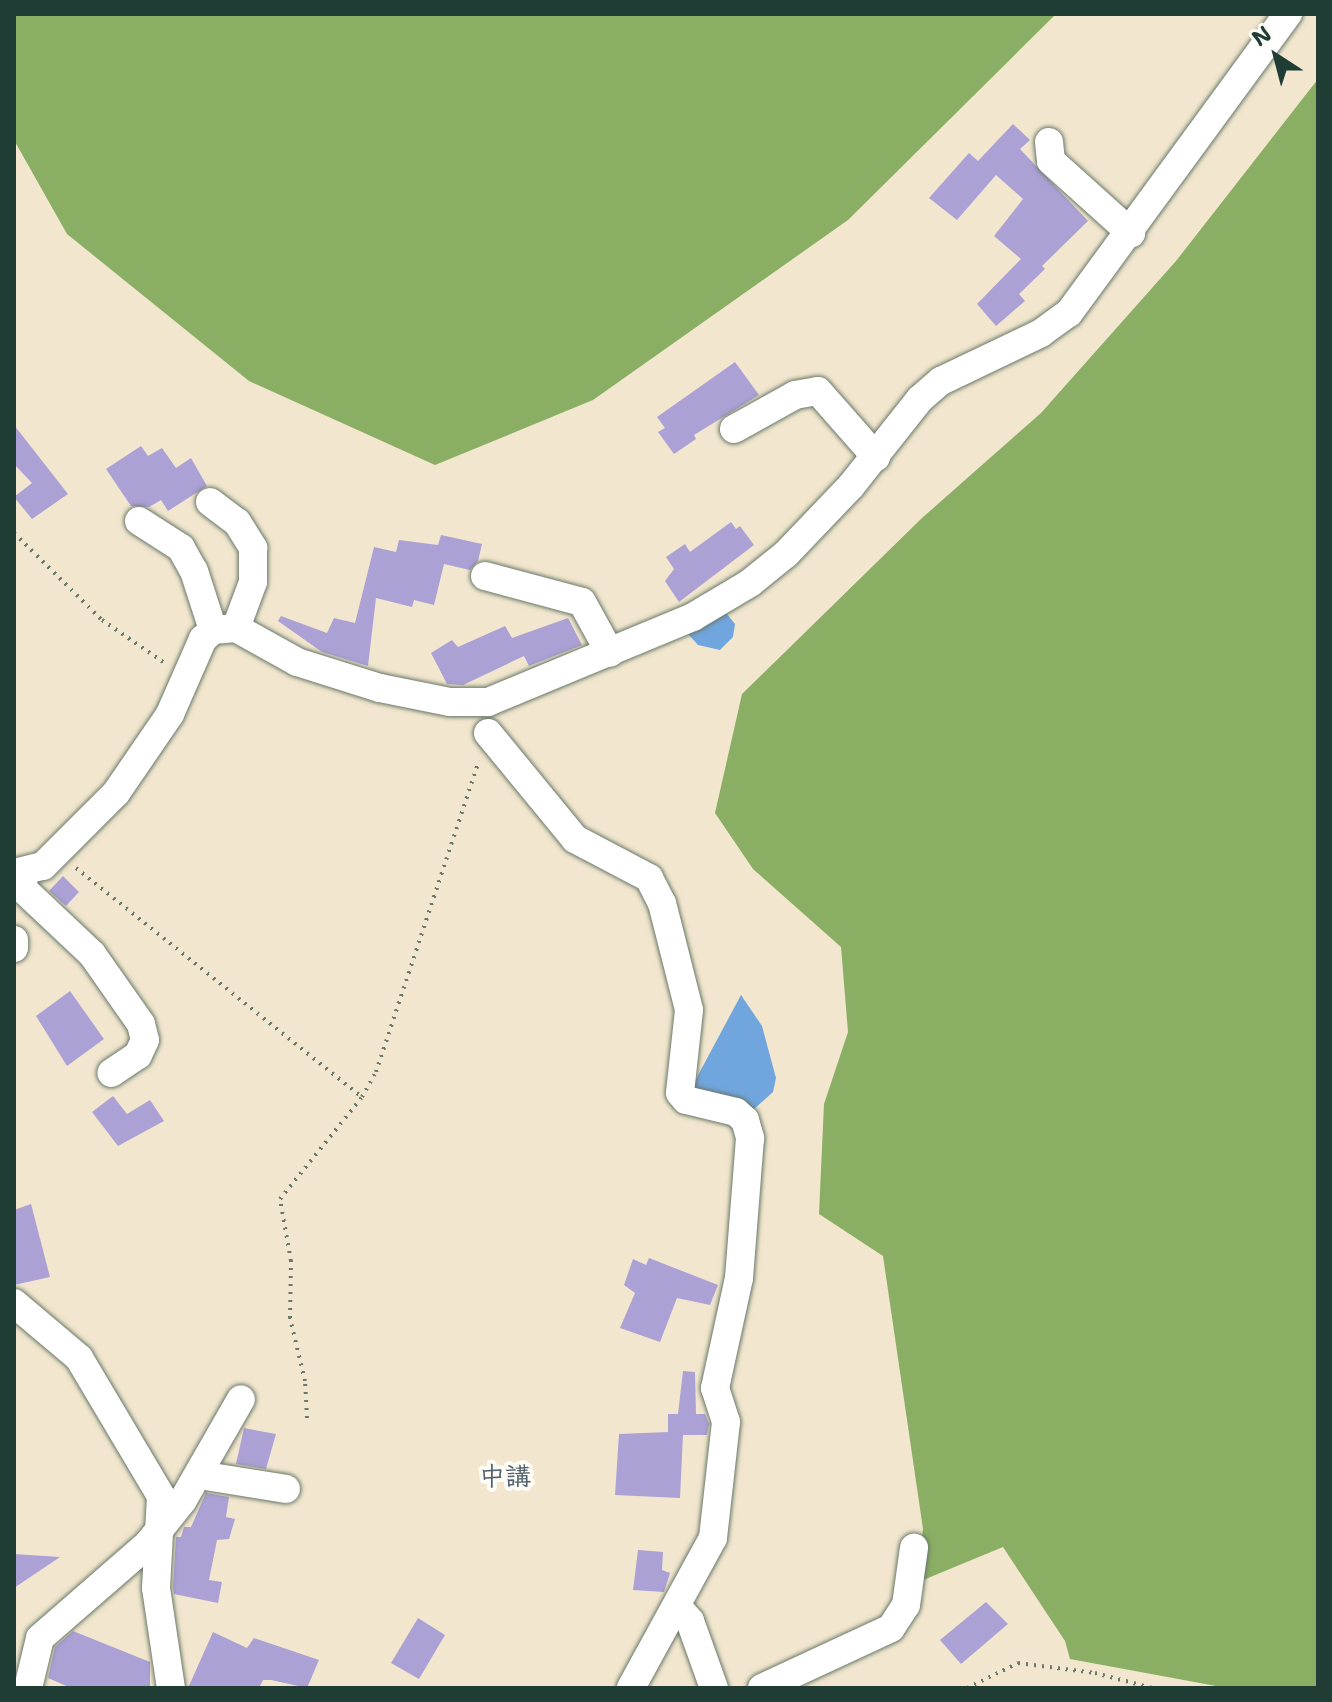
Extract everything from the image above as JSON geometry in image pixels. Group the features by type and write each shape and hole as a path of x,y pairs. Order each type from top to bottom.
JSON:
{"street":[{"path":"139,521 181,548 225,629 297,662 450,702 488,702 693,617 750,583 786,554 876,457 920,399 941,381 1041,333 1069,313 1131,233 1288,14"},
{"path":"1049,142 1051,161 1131,233"},
{"path":"734,429 795,395 818,391 876,457"},
{"path":"111,1073 138,1055 145,1040 141,1024 92,954 24,890 18,873 58,854 146,753 184,677 225,629 253,582 253,548 237,522 210,502"},
{"path":"485,576 582,602 610,653"},
{"path":"488,733 575,839 649,878 662,903 689,1010 680,1093 686,1100 736,1112 745,1120 750,1138 739,1278 715,1388 726,1422 722,1488 713,1538 631,1688"},
{"path":"14,940 14,948"},
{"path":"14,1303 79,1358 161,1496 156,1588 171,1688"},
{"path":"35,1686 27,1634 125,1567 199,1475 241,1399"},
{"path":"199,1475 286,1489"},
{"path":"762,1688 878,1635 902,1618 914,1548"},
{"path":"677,1606 690,1621 714,1688"}],"path":[{"path":"14,533 102,620 184,677"},
{"path":"307,1418 305,1381 290,1318 291,1261 280,1199 362,1097 376,1072 488,733"},
{"path":"58,854 362,1097"},
{"path":"967,1688 1018,1663 1095,1673 1152,1688"}],"green space":[{"path":"14,14 1056,14 848,220 593,400 435,465 249,381 67,234 14,140"},
{"path":"1318,79 1318,1688 1227,1688 1070,1659 1065,1641 1003,1547 916,1583 923,1529 883,1256 819,1214 824,1104 848,1032 841,947 753,869 715,813 742,694 922,518 1041,413 1176,261"}],"water":[{"path":"723,609 735,624 733,637 720,650 698,645 687,633"},
{"path":"741,995 762,1026 776,1078 773,1092 753,1110 689,1092"}],"building":[{"path":"1013,124 1030,140 1020,149 1088,221 1042,266 1045,269 1019,294 1025,301 996,326 977,304 1021,259 994,236 1023,199 996,175 957,220 929,198 969,153 978,161"},
{"path":"735,362 759,395 694,435 696,439 674,454 658,432 665,428 657,417"},
{"path":"14,425 68,494 32,519 14,497 32,483 14,464"},
{"path":"141,446 148,456 162,448 176,468 191,458 207,486 168,511 161,500 149,507 131,506 106,469"},
{"path":"731,522 736,529 740,526 754,545 679,602 665,581 674,569 666,557 685,544 690,552"},
{"path":"441,535 482,544 478,561 470,570 444,564 434,605 414,600 412,607 376,598 368,666 322,652 278,621 281,616 327,633 334,618 355,623 374,547 396,552 399,540 438,545"},
{"path":"568,618 582,645 529,666 524,656 463,685 447,684 431,653 452,640 458,647 505,626 512,638"},
{"path":"63,876 79,892 66,906 49,891"},
{"path":"70,991 104,1039 67,1066 36,1016"},
{"path":"113,1096 127,1114 150,1100 164,1121 118,1146 92,1112"},
{"path":"31,1204 50,1277 14,1285 14,1210"},
{"path":"649,1258 718,1285 710,1305 677,1298 660,1342 620,1328 635,1293 624,1285 633,1259 646,1265"},
{"path":"683,1371 695,1372 696,1414 705,1414 709,1424 707,1435 683,1435 680,1498 615,1495 619,1434 668,1432 668,1414 678,1414"},
{"path":"244,1428 276,1434 266,1469 236,1464"},
{"path":"206,1493 229,1497 226,1517 235,1519 229,1539 217,1540 209,1580 222,1582 218,1603 174,1594 173,1587 176,1537 181,1537 184,1527 191,1527"},
{"path":"638,1550 663,1552 662,1570 670,1573 664,1592 633,1590"},
{"path":"14,1554 60,1557 14,1588"},
{"path":"986,1602 1008,1624 961,1664 940,1640"},
{"path":"418,1618 445,1635 419,1679 391,1663"},
{"path":"73,1631 150,1662 150,1688 71,1688 48,1678 55,1647"},
{"path":"213,1632 247,1648 254,1638 319,1660 307,1688 263,1680 259,1688 188,1688"}],"district":[{"name":"中講","path":"505,1476"}]}
